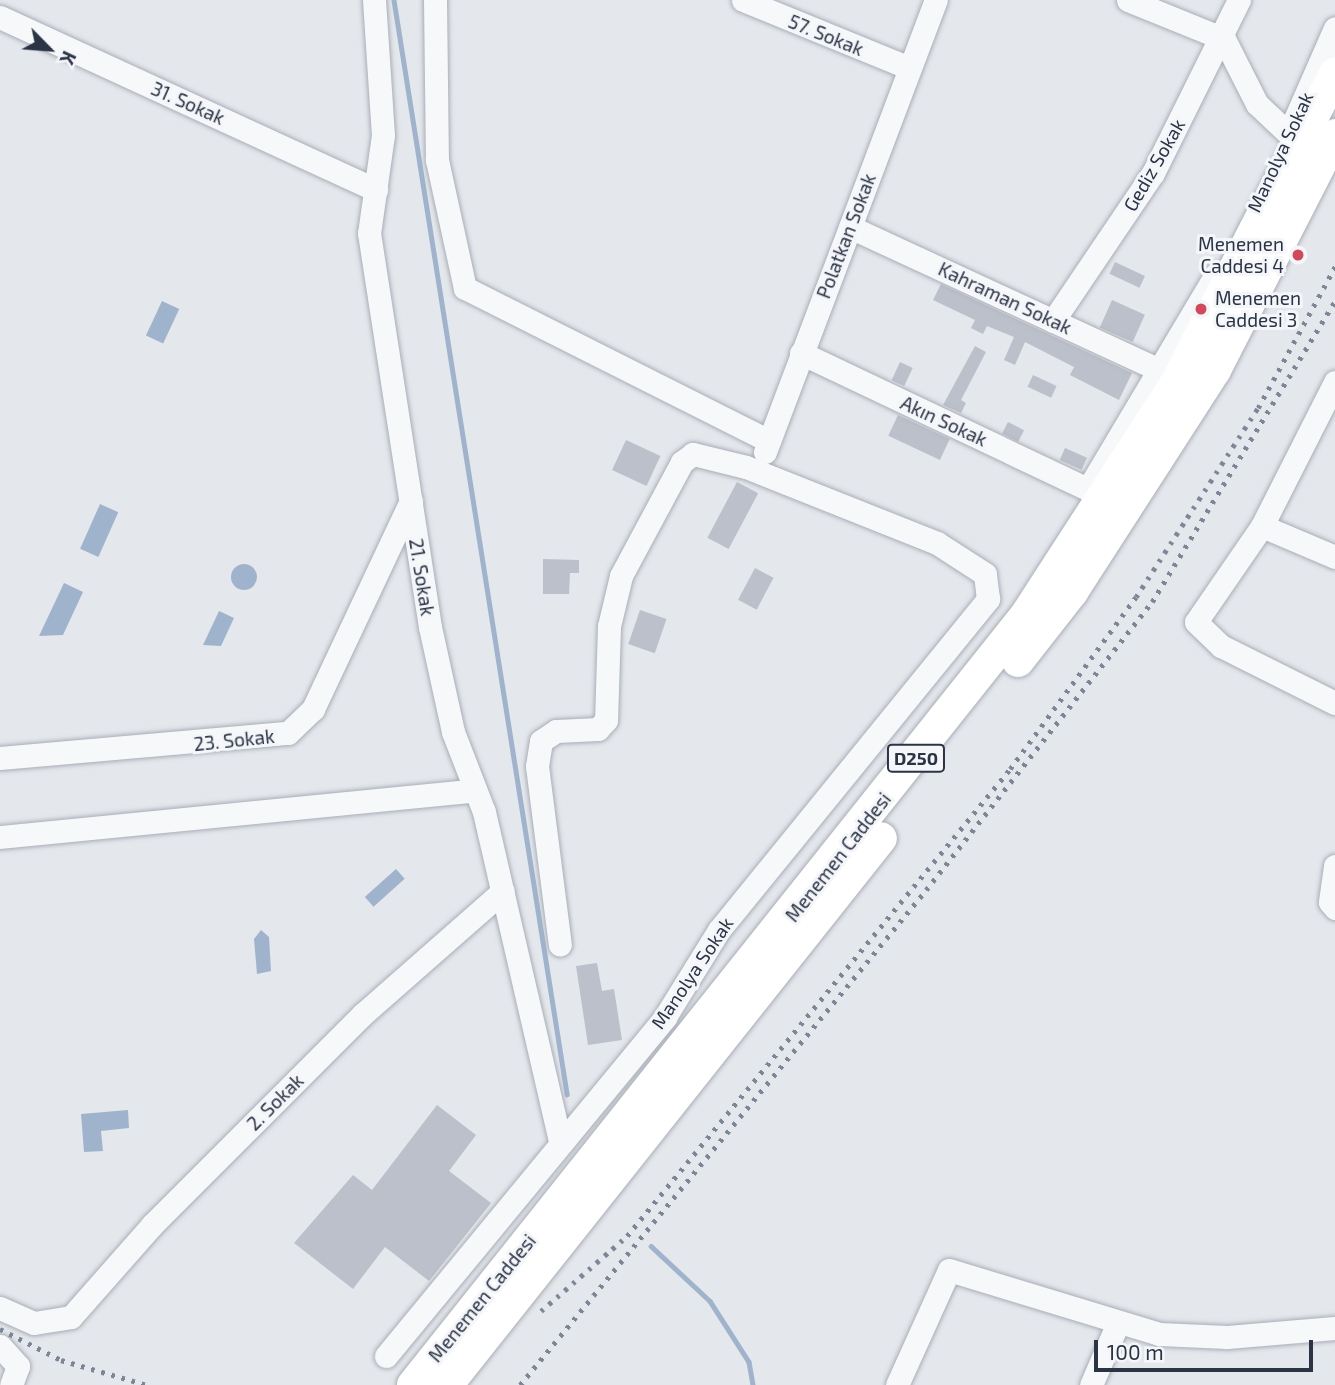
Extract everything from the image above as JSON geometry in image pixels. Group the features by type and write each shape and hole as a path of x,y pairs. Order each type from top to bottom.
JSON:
{"highway":[{"name":"Menemen Caddesi","path":"413,1385 1026,615 1176,383 1335,74"},
{"name":"Menemen Caddesi","path":"447,1385 1072,592 1215,370 1335,135"}],"street":[{"name":"21. Sokak","path":"374,0 383,135 369,233 433,640 503,891 560,1142"},
{"path":"435,0 437,160 465,288 769,441"},
{"name":"57. Sokak","path":"743,0 910,68"},
{"name":"Polatkan Sokak","path":"758,472 936,0"},
{"path":"1128,0 1224,38 1257,104 1290,135"},
{"name":"Gediz Sokak","path":"1054,321 1153,173 1224,38 1240,0"},
{"name":"31. Sokak","path":"0,18 376,190"},
{"name":"Manolya Sokak","path":"1088,489 1238,238 1290,135 1335,27"},
{"name":"Kahraman Sokak","path":"850,227 1159,370"},
{"name":"Akın Sokak","path":"801,353 1088,489"},
{"path":"1335,382 1262,526 1196,622 1221,646 1335,703"},
{"path":"561,945 537,766 541,741 556,731 598,729 606,720 609,626 621,576 682,462 693,454 758,472"},
{"name":"Manolya Sokak","path":"386,1356 665,1017 719,930 988,599 990,586 971,561 937,543 758,472"},
{"name":"23. Sokak","path":"0,758 288,733 313,709 411,501"},
{"path":"1262,526 1335,557"},
{"path":"0,836 473,791"},
{"path":"1335,866 1330,902 1335,908"},
{"name":"2. Sokak","path":"0,1308 19,1319 58,1323 363,1014 503,891"},
{"path":"897,1385 949,1270 1117,1325 1190,1338 1335,1328"},
{"path":"1091,1385 1117,1325"},
{"path":"0,1346 15,1376"}],"water":[{"path":"162,301 179,309 163,343 146,335"},
{"path":"100,504 118,512 98,557 80,549"},
{"path":"244,564 253,568 257,577 253,586 244,590 235,586 231,577 235,568"},
{"path":"64,583 83,592 63,635 39,636"},
{"path":"219,611 234,618 221,646 203,645"},
{"path":"396,869 405,879 373,907 365,897"},
{"path":"261,930 269,937 271,971 257,974 254,939"},
{"path":"128,1110 129,1128 101,1131 103,1151 84,1152 81,1114"}],"building":[{"path":"1115,262 1145,276 1139,288 1110,274"},
{"path":"941,284 1132,373 1119,400 1070,375 1074,367 1025,342 1015,365 1004,360 1014,337 987,326 983,334 971,328 975,320 933,300"},
{"path":"1112,300 1145,315 1133,342 1100,327"},
{"path":"975,346 986,352 961,400 966,403 961,413 943,405"},
{"path":"900,362 913,368 904,386 892,380"},
{"path":"1033,375 1057,386 1051,398 1028,387"},
{"path":"898,415 950,439 940,460 888,436"},
{"path":"1008,422 1024,430 1018,442 1002,434"},
{"path":"626,440 660,456 646,486 612,470"},
{"path":"1065,448 1087,458 1082,470 1060,460"},
{"path":"737,482 758,493 729,549 707,538"},
{"path":"543,559 579,560 579,573 570,573 569,594 543,594"},
{"path":"755,568 774,578 757,610 738,600"},
{"path":"640,610 666,619 655,653 628,644"},
{"path":"597,963 602,991 614,989 622,1040 588,1045 576,966"},
{"path":"437,1105 476,1135 449,1171 491,1203 429,1281 385,1247 353,1289 294,1243 353,1175 372,1190"}],"waterway":[{"path":"394,0 567,1094"},
{"path":"651,1246 710,1301 749,1362 753,1385"}],"railway":[{"path":"541,1311 627,1236 1010,769 1136,597 1258,408 1335,267"},
{"path":"520,1385 926,890 1152,602 1335,301"},
{"path":"0,1329 61,1360 147,1385"}],"place":[{"name":"Menemen Caddesi 4","path":"1298,255"},
{"name":"Menemen Caddesi 3","path":"1201,309"}]}
